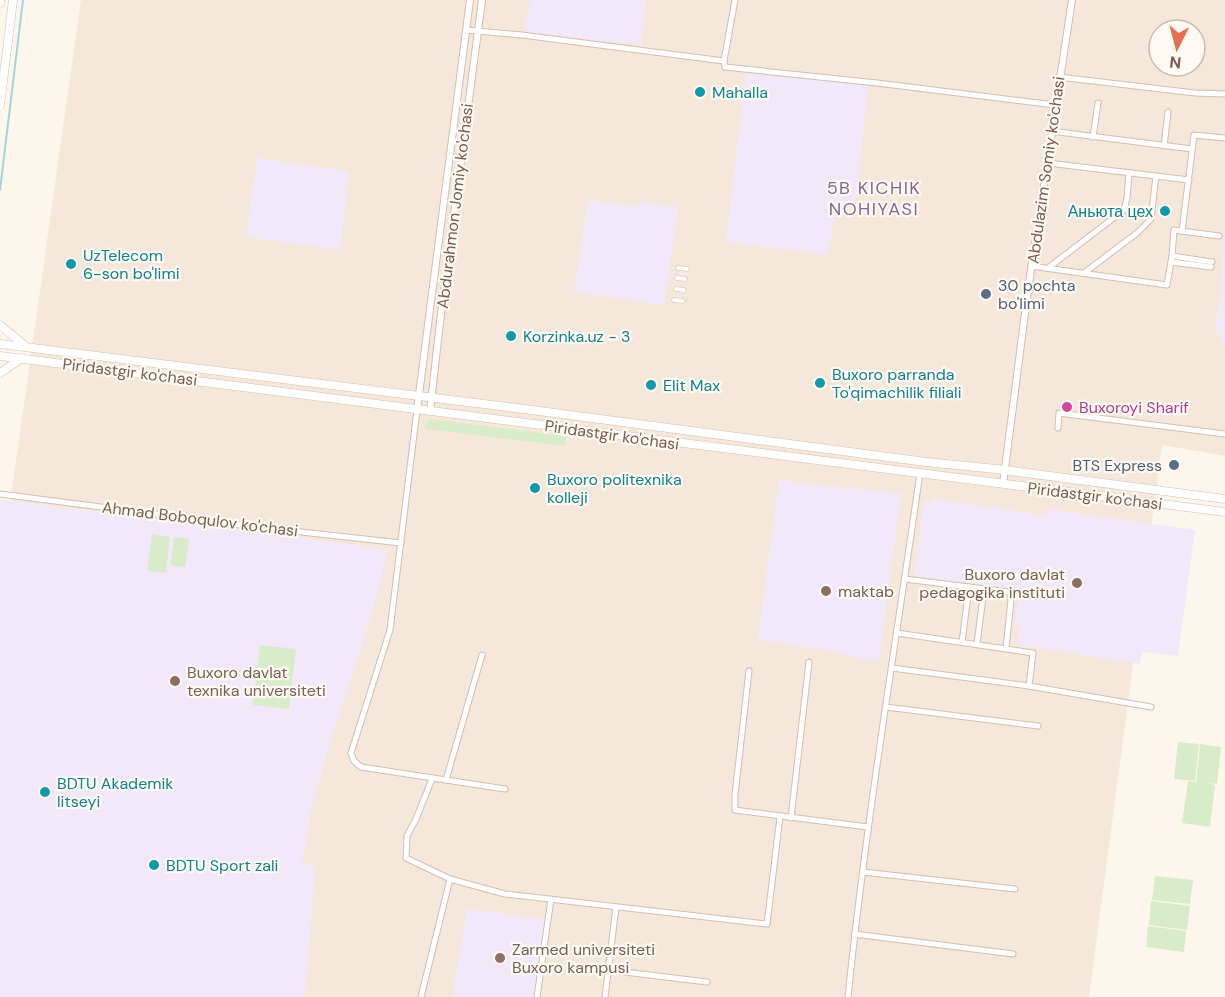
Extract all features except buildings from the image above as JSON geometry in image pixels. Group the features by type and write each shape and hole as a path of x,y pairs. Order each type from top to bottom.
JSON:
{"main road":[{"path":"0,106 13,0"},
{"path":"0,325 25,346"},
{"name":"Piridastgir ko'chasi","path":"0,344 1225,499"},
{"name":"Piridastgir ko'chasi","path":"0,356 1225,512"},
{"path":"0,373 22,358"}],"street":[{"name":"Abdurahmon Jomiy ko'chasi","path":"417,410 470,0"},
{"name":"Abdurahmon Jomiy ko'chasi","path":"430,411 482,0"},
{"path":"735,0 724,61 725,67 1055,105"},
{"name":"Abdulazim Somiy ko'chasi","path":"1003,484 1031,266 1072,0"},
{"path":"466,30 724,61"},
{"path":"1059,77 1195,93 1225,94"},
{"path":"1093,137 1098,103"},
{"path":"1164,146 1168,112"},
{"path":"1051,132 1192,149"},
{"path":"1182,231 1194,135 1225,138"},
{"path":"1048,163 1189,180"},
{"path":"1048,268 1124,210 1129,173"},
{"path":"1084,273 1137,233 1151,219 1156,176"},
{"path":"1031,266 1167,285 1174,230 1219,236"},
{"path":"1171,259 1211,265"},
{"path":"678,268 687,269"},
{"path":"677,278 685,279"},
{"path":"676,289 684,290"},
{"path":"674,300 683,301"},
{"path":"417,410 390,630 351,753 354,761 361,767 506,789"},
{"path":"1058,428 1059,413 1225,434"},
{"path":"848,997 868,827 920,473"},
{"name":"Ahmad Boboqulov ko'chasi","path":"0,494 214,522 401,543"},
{"path":"905,579 1010,592 1006,648"},
{"path":"962,642 969,587"},
{"path":"977,644 984,589"},
{"path":"897,633 1033,653 1029,686"},
{"path":"446,780 482,655"},
{"path":"791,818 809,662"},
{"path":"892,668 1029,686 1151,707"},
{"path":"749,671 735,810 868,827"},
{"path":"886,707 1038,726"},
{"path":"432,778 407,836 406,858 450,879 505,894 767,924 780,817"},
{"path":"863,872 1014,889"},
{"path":"421,997 450,879"},
{"path":"537,997 551,899"},
{"path":"605,997 616,907"},
{"path":"855,934 1013,954"},
{"path":"608,970 707,982"}],"shaded area":[{"path":"81,0 1225,0 1225,456 1162,445 1089,997 0,997 0,574"},
{"path":"530,0 646,0 641,45 525,32"},
{"path":"746,71 868,86 855,207 837,205 827,255 726,242"},
{"path":"257,158 349,171 340,250 247,237"},
{"path":"588,200 639,206 641,202 678,207 664,305 574,292"},
{"path":"1225,227 1225,346 1215,329 1220,298"},
{"name":"maktab","path":"779,480 901,494 879,660 758,640"},
{"name":"Buxoro davlat pedagogika instituti","path":"933,498 1046,516 1047,509 1195,530 1178,656 1142,652 1140,664 1017,645 1019,625 1015,624 1019,590 914,576 924,501 932,502"},
{"name":"Buxoro davlat texnika universiteti","path":"0,499 388,549 372,613 312,805 302,864 315,866 304,997 0,997"},
{"name":"Zarmed universiteti Buxoro kampusi","path":"467,909 545,919 536,997 452,997"}],"green space":[{"path":"429,419 566,436 565,446 427,429 424,427"},
{"path":"152,534 170,537 166,573 147,571"},
{"path":"174,537 189,539 185,567 170,565"},
{"path":"260,645 296,649 289,709 253,705"},
{"path":"1178,742 1199,744 1195,781 1174,779"},
{"path":"1200,744 1221,747 1217,784 1207,783 1215,785 1210,827 1182,823 1188,781 1196,782"},
{"path":"1155,876 1193,880 1190,904 1152,900"},
{"path":"1151,901 1190,906 1187,930 1149,925"},
{"path":"1148,926 1186,931 1184,952 1146,947"}],"waterway":[{"path":"0,190 23,0"}],"place":[{"name":"Mahalla","path":"700,92"},
{"name":"Аньюта цех","path":"1165,211"},
{"name":"UzTelecom 6-son bo'limi","path":"71,264"},
{"name":"30 pochta bo'limi","path":"986,294"},
{"name":"Korzinka.uz - 3","path":"511,336"},
{"name":"Buxoro parranda To'qimachilik filiali","path":"820,383"},
{"name":"Elit Max","path":"651,385"},
{"name":"Buxoroyi Sharif","path":"1067,407"},
{"name":"BTS Express","path":"1174,465"},
{"name":"Buxoro politexnika kolleji","path":"535,488"},
{"name":"Buxoro davlat pedagogika instituti","path":"1077,583"},
{"name":"maktab","path":"826,591"},
{"name":"Buxoro davlat texnika universiteti","path":"175,681"},
{"name":"BDTU Akademik litseyi","path":"45,792"},
{"name":"BDTU Sport zali","path":"154,865"},
{"name":"Zarmed universiteti Buxoro kampusi","path":"500,958"}],"district":[{"name":"5B KICHIK NOHIYASI","path":"874,198"}]}
